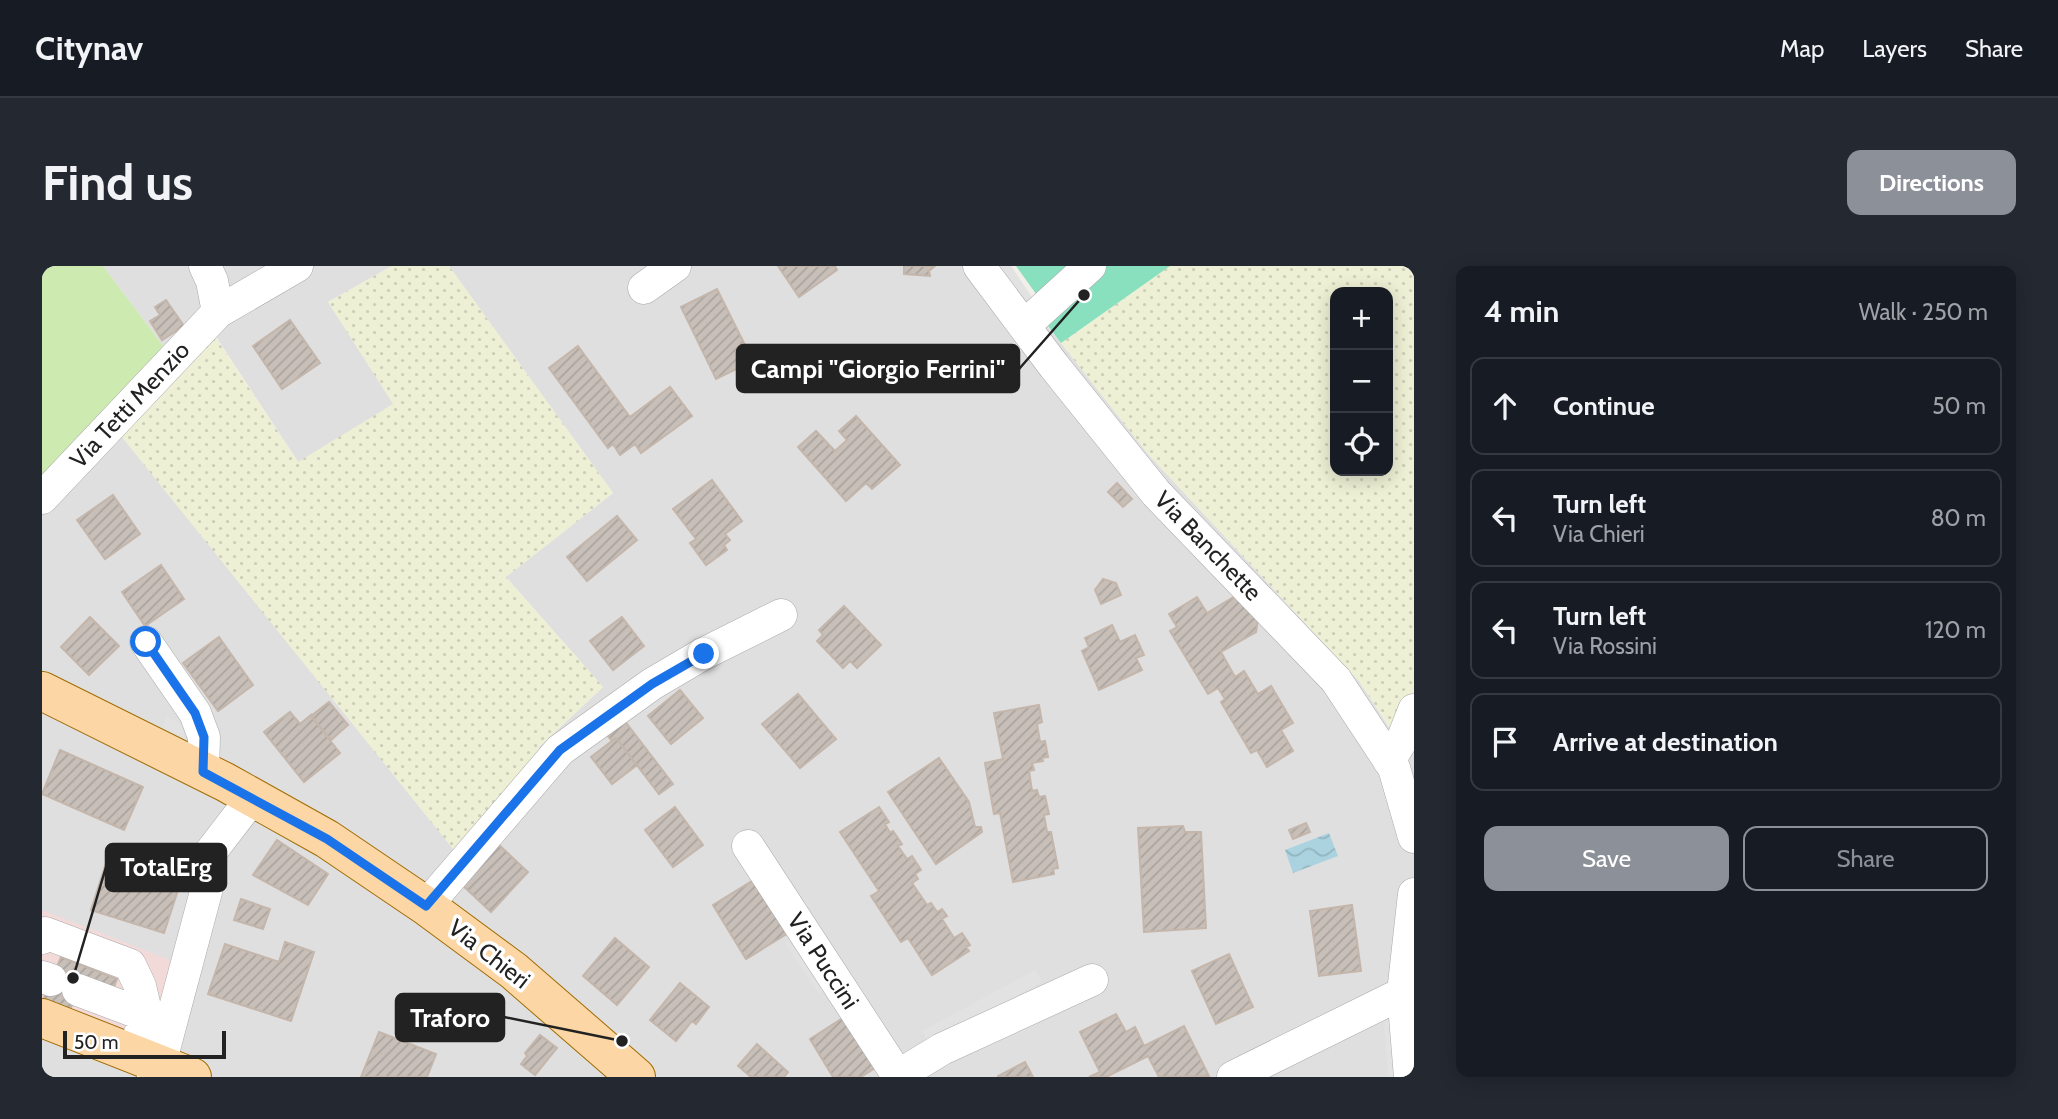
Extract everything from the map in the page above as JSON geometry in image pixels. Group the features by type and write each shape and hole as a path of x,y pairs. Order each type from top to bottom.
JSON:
{"main road":[{"name":"Via Chieri","path":"42,691 253,797 327,839 426,906 514,971 633,1075"},
{"path":"42,1018 159,1068"}],"street":[{"path":"205,266 212,281 218,312"},
{"name":"Via Tetti Menzio","path":"42,498 218,312 297,266"},
{"path":"644,288 675,266"},
{"name":"Via Banchette","path":"979,266 1156,493 1336,680 1399,763 1414,837"},
{"path":"1024,326 1090,266"},
{"path":"426,906 560,750 652,684 781,615"},
{"path":"146,642 195,713 204,737 203,772"},
{"path":"1399,763 1403,738 1414,710"},
{"path":"159,1068 207,888 206,859 253,797"},
{"name":"Via Puccini","path":"747,846 897,1076 942,1049 1092,980"},
{"path":"1410,1077 1404,993 1414,894"},
{"path":"42,938 45,933 130,965 140,986 159,1068"},
{"path":"57,982 147,1017"},
{"path":"1233,1077 1404,993"}],"shaded area":[{"path":"103,266 392,266 328,302 394,404 299,463 215,335 167,351"},
{"path":"449,266 998,266 1148,454 1359,681 1406,754 1414,751 1414,1077 42,1077 42,485 104,419 543,755 538,748 603,687 506,577 613,493"},
{"path":"996,266 1011,266 1036,303 1026,310"},
{"path":"167,717 189,728 184,738 162,727"},
{"path":"42,910 175,962 144,1040 42,1001"},
{"path":"793,938 827,987 819,993 785,943"},
{"path":"1035,970 1042,982 928,1042 922,1031"},
{"path":"1396,1020 1400,1077 1388,1077 1384,1021"}],"green space":[{"path":"42,266 103,266 167,351 42,484"},
{"path":"392,266 449,266 613,493 506,577 603,687 538,748 544,756 457,854 121,436 214,335 298,462 393,404 328,302"},
{"path":"1016,266 1170,266 1061,343 1045,322 1052,316"},
{"path":"1170,266 1414,266 1414,689 1401,720 1391,729 1359,681 1148,454 1061,343"}],"water":[{"path":"1329,833 1338,856 1293,873 1285,850"}],"building":[{"path":"778,266 835,266 837,270 799,297"},
{"path":"904,266 935,266 929,271 930,276 904,274"},
{"path":"717,289 753,361 716,379 681,307"},
{"path":"166,300 184,326 162,340 150,321 160,315 155,307"},
{"path":"290,320 320,363 282,389 253,346"},
{"path":"578,346 630,417 670,387 692,416 641,453 635,444 620,455 613,444 608,448 549,368"},
{"path":"856,416 900,465 872,489 866,483 846,501 798,447 816,431 835,451 847,440 839,431"},
{"path":"712,480 742,521 725,534 730,540 724,545 727,550 706,565 690,543 696,539 673,509"},
{"path":"1117,483 1132,499 1123,507 1108,492"},
{"path":"113,495 140,534 105,559 77,520"},
{"path":"617,516 637,540 587,581 567,557"},
{"path":"161,565 184,599 145,626 122,592"},
{"path":"1103,579 1116,583 1121,595 1101,604 1095,590"},
{"path":"1237,595 1259,614 1256,632 1221,652 1235,677 1244,671 1258,694 1271,686 1293,723 1281,730 1293,751 1267,767 1257,750 1251,753 1221,702 1225,699 1218,688 1208,694 1170,631 1177,627 1169,614 1197,597 1207,613"},
{"path":"844,606 881,645 857,668 850,661 843,668 817,641 823,635 819,630"},
{"path":"90,617 119,646 89,675 61,647"},
{"path":"622,617 644,646 613,670 590,641"},
{"path":"1112,625 1120,642 1135,635 1144,655 1136,658 1142,670 1099,690 1082,651 1089,647 1085,638"},
{"path":"219,637 253,685 218,711 183,663"},
{"path":"680,690 703,718 671,744 648,716"},
{"path":"798,694 836,739 800,768 762,724"},
{"path":"329,702 348,725 331,740 311,716"},
{"path":"1039,705 1042,722 1037,724 1040,742 1045,741 1048,757 1032,763 1034,770 1029,771 1032,791 1037,790 1039,797 1045,796 1049,814 1044,815 1047,832 1051,832 1058,868 1053,869 1054,874 1013,882 1000,813 994,814 985,763 1003,759 994,713"},
{"path":"290,712 300,724 312,714 340,753 304,782 264,732"},
{"path":"621,716 673,784 659,794 616,738 612,741 603,730"},
{"path":"616,738 637,765 612,784 591,757"},
{"path":"60,750 143,787 124,830 42,794"},
{"path":"939,758 969,802 975,827 981,827 982,832 936,864 888,792"},
{"path":"675,807 703,845 673,867 645,830"},
{"path":"879,807 889,822 885,824 890,833 893,831 902,844 898,846 907,859 912,856 921,870 915,874 918,879 912,883 927,905 931,903 937,912 942,909 947,916 942,919 954,938 962,933 970,945 966,947 969,951 932,975 908,938 901,942 871,896 879,891 840,832"},
{"path":"1306,823 1310,832 1293,839 1289,830"},
{"path":"1183,826 1185,832 1201,832 1206,928 1144,932 1138,828"},
{"path":"277,840 328,874 308,905 253,875"},
{"path":"498,844 528,872 491,912 461,884"},
{"path":"106,863 179,887 164,933 91,910"},
{"path":"757,878 790,932 746,959 713,905"},
{"path":"241,899 270,909 263,929 234,920"},
{"path":"1352,905 1361,971 1319,976 1310,911"},
{"path":"615,938 649,967 617,1005 583,976"},
{"path":"285,942 314,952 291,1021 208,994 225,944 279,962"},
{"path":"1229,954 1253,1007 1216,1024 1192,971"},
{"path":"61,957 117,979 110,997 80,985 70,1010 43,1000"},
{"path":"680,983 709,1007 696,1024 692,1021 676,1041 650,1020"},
{"path":"1116,1014 1126,1032 1135,1027 1144,1046 1184,1026 1209,1076 1159,1077 1148,1056 1106,1077 1089,1077 1100,1072 1080,1032"},
{"path":"846,1016 878,1066 861,1077 833,1077 810,1039"},
{"path":"379,1032 436,1054 427,1077 361,1077"},
{"path":"540,1035 557,1048 535,1075 521,1064 527,1056 525,1053"},
{"path":"757,1044 788,1072 784,1077 751,1077 738,1066"},
{"path":"1025,1062 1033,1077 998,1077 998,1076"}],"place":[{"name":"Campi \"Giorgio Ferrini\"","path":"1084,295"},
{"name":"TotalErg","path":"73,978"},
{"name":"Traforo","path":"622,1041"}],"route":[{"path":"146,642 195,713 204,737 203,772 327,839 426,906 560,750 652,684 704,654"}]}
